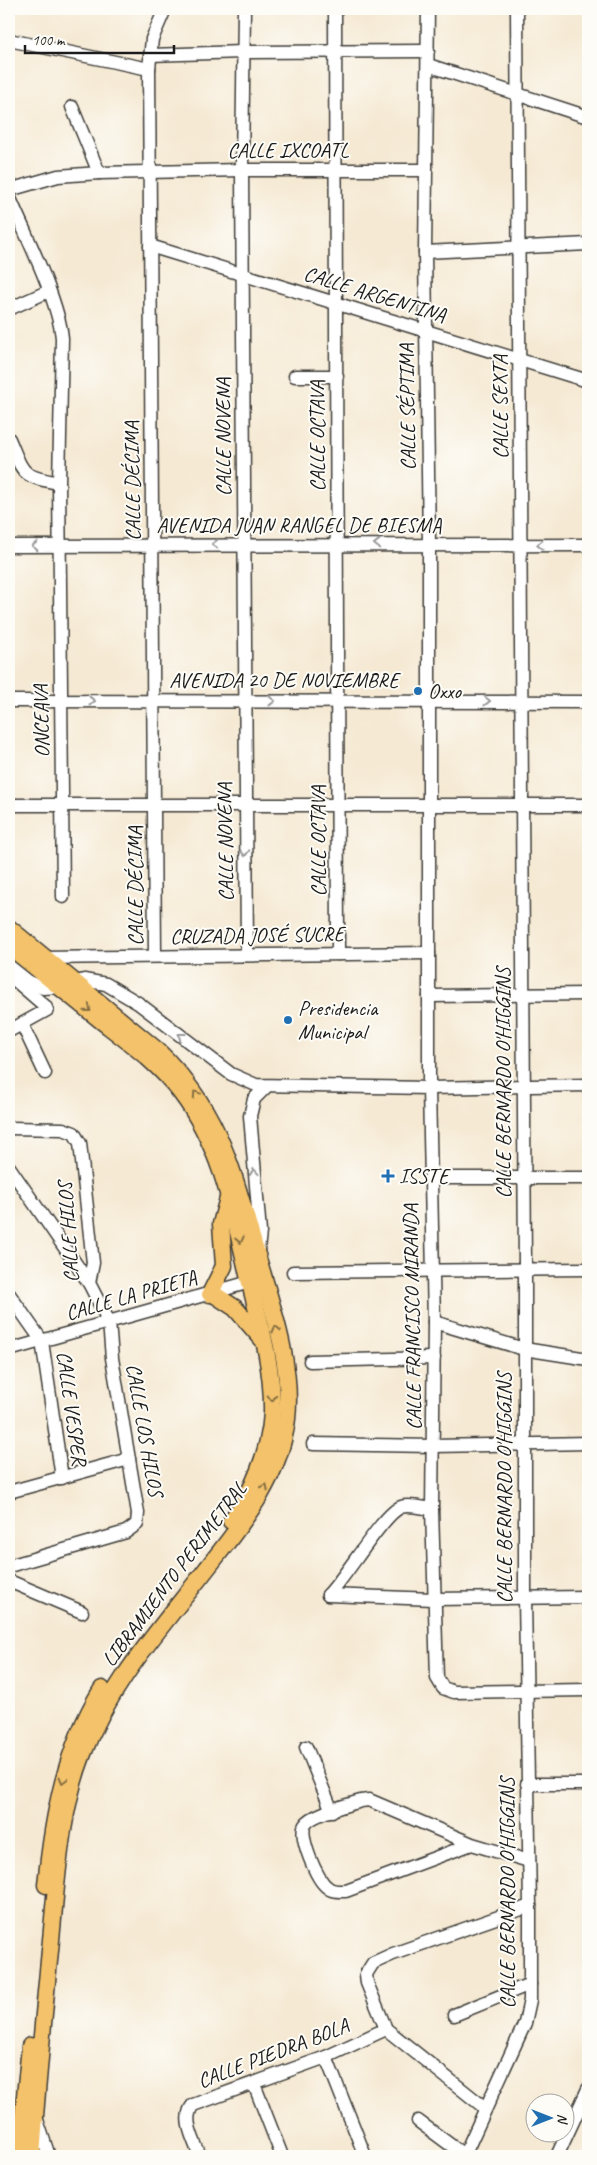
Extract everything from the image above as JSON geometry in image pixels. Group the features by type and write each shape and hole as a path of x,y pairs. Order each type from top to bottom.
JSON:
{"main road":[{"name":"LIBRAMIENTO PERIMETRAL","path":"9,928 45,957 66,984 136,1048 180,1092 212,1146 282,1351 286,1379 287,1419 282,1444 266,1486 248,1516 126,1672 104,1706 80,1761 64,1827 54,1912 32,2156"},
{"name":"LIBRAMIENTO PERIMETRAL","path":"9,946 66,984 158,1051 183,1076 200,1099 227,1152 257,1255 257,1280 271,1377 272,1415 266,1447 252,1486 239,1512 114,1670 90,1708 69,1758 61,1784 49,1858 19,2156"},
{"path":"229,1196 221,1224 224,1266 211,1294 235,1308 266,1343"}],"street":[{"name":"CALLE DÉCIMA","path":"155,956 149,68 152,39 165,9"},
{"name":"CALLE NOVENA","path":"244,9 242,170 244,274 244,804 247,954"},
{"name":"CALLE OCTAVA","path":"335,9 338,954"},
{"name":"CALLE SÉPTIMA","path":"428,9 425,252 430,804"},
{"name":"CALLE SEXTA","path":"516,9 521,546 521,805"},
{"path":"9,40 149,68"},
{"path":"150,54 428,51"},
{"path":"428,65 517,96 588,117"},
{"path":"72,107 99,173"},
{"name":"CALLE IXCOATL","path":"9,190 51,178 99,173 336,169 426,170"},
{"name":"ONCEAVA","path":"9,196 49,291 62,338 59,545 63,897"},
{"path":"425,252 518,249 588,244"},
{"name":"CALLE ARGENTINA","path":"150,246 588,381"},
{"path":"9,309 49,291"},
{"path":"295,376 337,376"},
{"path":"9,439 26,475 32,478 59,483"},
{"name":"AVENIDA JUAN RANGEL DE BIESMA","path":"9,546 244,544 588,545"},
{"name":"AVENIDA 20 DE NOVIEMBRE","path":"9,701 429,700 588,702"},
{"name":"CALLE FRANCISCO MIRANDA","path":"430,804 429,1088 434,1322 432,1508 437,1678 443,1688 461,1692 526,1690"},
{"path":"9,805 588,805"},
{"name":"CALLE BERNARDO O'HIGGINS","path":"464,2156 525,2024 530,1984 525,1598 525,1269 521,805"},
{"name":"CRUZADA JOSÉ SUCRE","path":"26,959 45,957 429,953"},
{"path":"9,966 36,986 52,989 66,984 95,981 119,990 231,1074 248,1083 267,1086 429,1088 588,1085"},
{"path":"9,975 45,1006 46,1010 9,1031"},
{"path":"429,996 588,994"},
{"path":"22,1024 45,1074"},
{"path":"257,1255 260,1232 250,1116 254,1099 267,1086"},
{"name":"CALLE HILOS","path":"9,1128 62,1129 77,1136 82,1152 91,1234 93,1263 88,1283 109,1322"},
{"path":"9,1167 88,1283"},
{"path":"430,1178 588,1178"},
{"path":"293,1272 588,1269"},
{"name":"CALLE LA PRIETA","path":"9,1350 257,1280"},
{"name":"CALLE VESPER","path":"9,1294 42,1341 62,1478"},
{"name":"CALLE LOS HILOS","path":"9,1566 118,1535 137,1524 138,1513 112,1358 109,1322"},
{"path":"434,1322 524,1349 588,1359"},
{"path":"310,1361 434,1358"},
{"path":"313,1444 433,1446 588,1443"},
{"path":"9,1492 129,1459"},
{"path":"432,1508 408,1506 394,1512 379,1528 342,1580 328,1595 434,1599 588,1597"},
{"path":"9,1581 82,1612"},
{"path":"526,1690 588,1690"},
{"path":"306,1748 332,1811"},
{"path":"527,1784 588,1784"},
{"path":"472,1844 346,1891 329,1889 322,1883 304,1843 302,1831 309,1820 360,1801 369,1800 472,1844 529,1861"},
{"path":"485,2108 386,2029 366,1974 372,1963 393,1954 530,1906"},
{"path":"454,2016 530,1984"},
{"name":"CALLE PIEDRA BOLA","path":"200,2156 188,2126 188,2117 193,2105 326,2057 386,2029"},
{"path":"326,2057 364,2156"},
{"path":"254,2084 282,2156"},
{"path":"557,2156 588,2089"},
{"path":"35,2113 48,2156"},
{"path":"418,2121 464,2156"}],"place":[{"name":"Oxxo","path":"418,691"},
{"name":"Presidencia Municipal","path":"288,1020"},
{"name":"ISSTE","path":"388,1176"}]}
